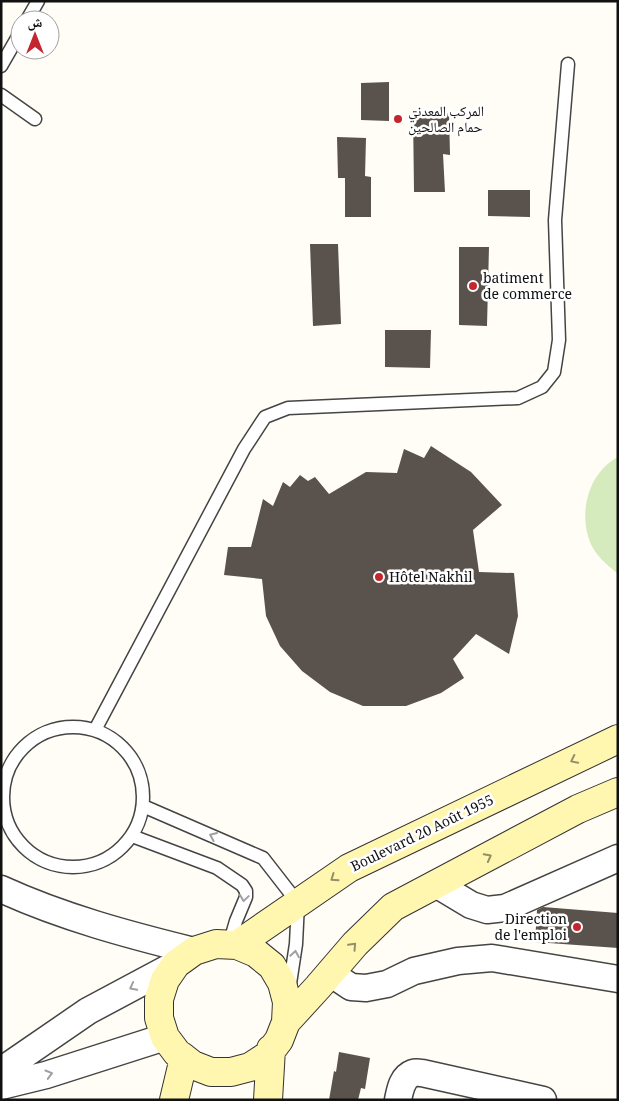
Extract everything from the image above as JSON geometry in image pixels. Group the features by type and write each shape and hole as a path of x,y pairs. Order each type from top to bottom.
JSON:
{"street":[{"name":"Boulevard 20 Août 1955","path":"233,945 350,868 618,739"},
{"path":"287,1012 330,973 355,944 393,908 578,809 618,792"},
{"path":"436,884 471,905 487,910 506,908 618,858"},
{"path":"1,889 18,897 89,922 154,941 185,957"},
{"path":"1,1072 88,1011 185,957 216,944 233,945 256,953 272,966 282,983 287,1012 279,1040 267,1056 250,1067 231,1072 211,1072 192,1065 177,1053 165,1037 159,1018 159,999 165,980 185,957"},
{"path":"330,973 351,987 366,988 387,984 414,971 458,961 492,958 618,979"},
{"path":"1,1086 46,1075 165,1037"},
{"path":"268,1100 271,1050"},
{"path":"174,1100 184,1058"},
{"path":"398,1100 404,1079 412,1073 422,1073 444,1089 543,1100"}],"lane":[{"path":"1,66 10,50"},
{"path":"95,730 244,449 265,417 288,408 518,398 542,387 554,372 559,340 554,220 568,64"},
{"path":"1,95 34,118"},
{"path":"71,727 95,730 116,742 133,760 142,782 143,806 139,822 132,836 115,854 93,864 70,867 46,862 26,850 10,831 2,808 3,784 12,762 27,743 48,731 71,727"},
{"path":"143,806 263,858 298,903 296,944 287,1012"},
{"path":"132,836 217,868 242,885 246,891 246,897 236,921 233,945"}],"green space":[{"path":"618,457 618,574 602,560 592,547 585,518 586,506 593,483 600,472"}],"building":[{"path":"389,82 389,121 361,120 361,83"},
{"path":"413,111 449,113 450,155 443,154 445,192 414,192"},
{"path":"337,137 366,138 365,176 371,177 371,217 345,217 345,178 338,178"},
{"path":"488,190 530,190 530,217 488,216"},
{"path":"310,244 338,244 341,324 313,326"},
{"name":"batiment de commerce","path":"459,247 489,247 487,326 459,325"},
{"path":"385,330 431,330 430,368 385,367"},
{"name":"Hôtel Nakhil","path":"431,446 471,472 502,505 473,530 479,572 514,573 518,616 509,654 476,634 453,659 464,678 441,693 406,706 363,706 330,692 302,671 280,646 266,616 262,579 224,575 228,547 251,547 263,499 273,506 283,482 290,487 300,475 308,481 315,477 329,494 366,472 397,473 404,449 424,458"},
{"name":"Direction de l'emploi","path":"543,907 618,913 618,948 535,942 537,910"},
{"path":"339,1052 370,1058 365,1089 361,1088 358,1100 329,1100"}],"place":[{"name":"المركب المعدني حمام الصالحين","path":"398,119"},
{"name":"batiment de commerce","path":"473,286"},
{"name":"Hôtel Nakhil","path":"379,577"},
{"name":"Direction de l'emploi","path":"577,927"}]}
